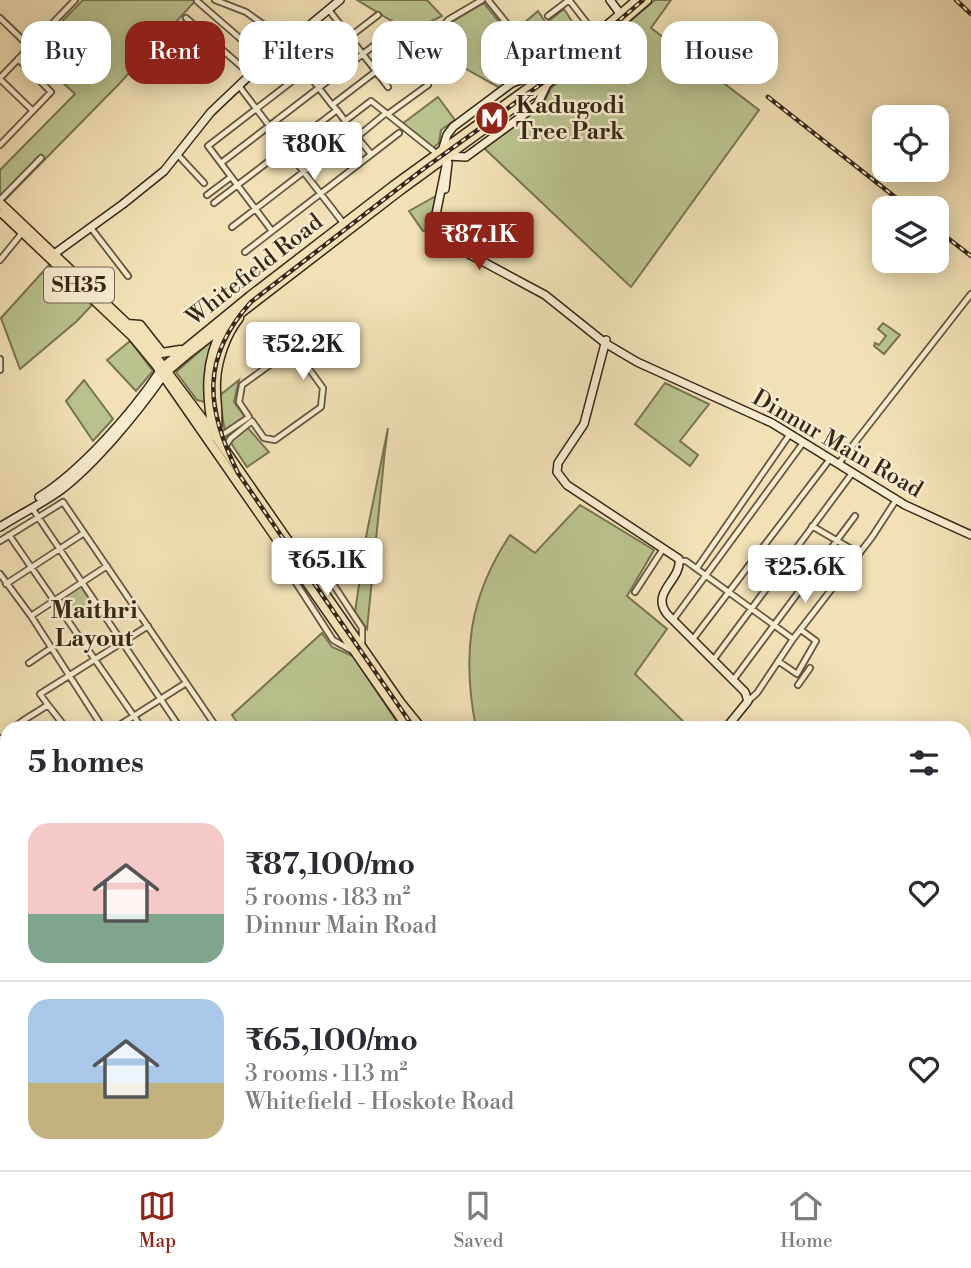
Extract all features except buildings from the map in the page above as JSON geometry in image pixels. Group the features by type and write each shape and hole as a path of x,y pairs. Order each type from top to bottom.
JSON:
{"main road":[{"name":"Whitefield Road","path":"614,21 637,0"},
{"name":"Whitefield Road","path":"623,21 647,0"},
{"name":"Whitefield Road","path":"293,268 344,224 539,84"},
{"name":"Whitefield Road","path":"164,371 183,349 293,268 442,152"},
{"name":"SH35","path":"0,201 128,324 216,436 291,550"},
{"name":"SH35","path":"0,211 132,336 164,371 359,649 404,721"},
{"path":"57,257 80,281"},
{"name":"Whitefield Road","path":"164,371 285,274"},
{"path":"216,436 219,423 216,378 220,360 235,323 247,307"},
{"path":"216,436 208,397 208,373 218,338 227,323"},
{"path":"128,324 140,325 162,353 183,349"},
{"name":"SH35","path":"359,649 416,721"}],"street":[{"path":"55,21 75,0"},
{"path":"215,0 246,12 258,21"},
{"path":"315,21 340,0"},
{"path":"447,21 482,0"},
{"path":"488,0 505,21"},
{"path":"548,16 569,0 585,21"},
{"path":"610,0 621,15"},
{"path":"197,1 239,37"},
{"path":"328,10 337,21"},
{"path":"358,29 378,15"},
{"path":"0,18 21,38"},
{"path":"186,18 239,64"},
{"path":"221,163 372,46"},
{"path":"358,48 372,66"},
{"path":"21,56 0,79 33,111"},
{"path":"0,145 51,92 18,59"},
{"path":"332,105 372,74"},
{"path":"272,231 208,146 287,84"},
{"path":"316,84 371,154"},
{"path":"345,121 371,101 442,152 447,135 453,127 511,84"},
{"path":"57,257 164,171 211,112 239,85 280,140"},
{"path":"232,227 304,172 428,85"},
{"path":"295,142 337,110"},
{"path":"245,252 399,133"},
{"path":"288,138 295,142 297,150 293,158 284,160 277,155 275,146 280,140 288,138"},
{"name":"Dinnur Main Road","path":"442,152 449,170 439,233 547,292 608,343 637,362 791,433 896,499 970,534"},
{"path":"177,154 204,183"},
{"path":"214,203 277,155"},
{"path":"0,201 41,158"},
{"path":"293,158 344,224"},
{"path":"207,195 231,177"},
{"path":"90,228 128,276"},
{"path":"0,260 23,232"},
{"path":"839,463 971,293"},
{"path":"608,343 584,424 558,463 557,472 567,485 664,548 679,561 686,561 697,568 793,639"},
{"path":"285,354 301,358 323,388 321,407 275,440 264,438 251,419 239,402 242,386 285,354"},
{"path":"0,359 0,370"},
{"path":"0,541 35,513 164,371"},
{"path":"224,449 230,436 251,419"},
{"path":"697,568 791,433"},
{"path":"216,436 230,436"},
{"path":"674,620 804,442"},
{"path":"693,639 831,457"},
{"path":"714,659 853,472"},
{"path":"0,522 58,489"},
{"path":"732,721 757,693 793,639 872,537 896,499"},
{"path":"0,527 63,502 212,721"},
{"path":"35,513 175,721"},
{"path":"734,678 855,516"},
{"path":"812,526 858,553"},
{"path":"6,583 84,533"},
{"path":"9,535 137,721"},
{"path":"635,592 664,548"},
{"path":"291,550 287,569 333,640 359,649"},
{"path":"679,561 679,568 661,598 663,608 734,678 746,692 748,701"},
{"path":"31,616 107,566"},
{"path":"0,574 31,616 98,721"},
{"path":"61,721 40,694 148,626"},
{"path":"797,674 816,641 801,630"},
{"path":"29,663 51,648"},
{"path":"778,662 812,681"},
{"path":"803,665 817,672"},
{"path":"799,685 810,668"},
{"path":"126,721 186,683"},
{"path":"24,720 48,705"}],"green space":[{"path":"83,0 196,0 177,21 125,21 125,77 5,200 0,194 0,170 75,94 64,84 111,84 111,21 62,21"},
{"path":"357,0 427,0 442,16 432,21 392,21"},
{"path":"655,0 671,0 651,28 661,36 661,84 725,84 759,110 631,287 484,148 543,105 556,84 647,84 647,21 630,21"},
{"path":"484,3 499,21 481,21 481,77 467,69 467,21 453,21"},
{"path":"564,9 572,21 549,21"},
{"path":"538,11 545,21 526,21"},
{"path":"438,97 455,120 441,130 439,143 433,148 402,124"},
{"path":"436,196 428,229 423,231 409,211"},
{"path":"49,265 92,305 20,369 1,318"},
{"path":"883,323 900,335 884,354 874,346 875,343 879,345 886,336 878,329"},
{"path":"214,339 205,373 205,402 197,400 176,372"},
{"path":"130,341 153,371 136,391 107,360"},
{"path":"84,380 113,419 93,441 66,401"},
{"path":"239,380 234,402 245,417 225,432 219,396"},
{"path":"665,383 709,404 680,441 698,455 690,466 635,424"},
{"path":"247,427 269,452 247,467 231,443 234,437"},
{"path":"388,428 367,629 355,612 366,537"},
{"path":"580,505 654,550 627,596 667,629 635,674 683,721 475,721 470,652 472,628 485,582 510,535 535,553"},
{"path":"80,584 91,602 70,616 58,599"},
{"path":"322,633 332,647 353,656 396,721 236,721 232,715"}],"railway":[{"path":"409,721 238,473 219,427 213,384 216,364 234,323 251,302 422,170 566,66 643,0"},
{"path":"956,0 971,14"},
{"path":"768,97 894,196"},
{"path":"949,239 971,256"}],"place":[{"name":"Kadugodi Tree Park","path":"492,118"}],"district":[{"name":"Maithri Layout","path":"94,624"}]}
